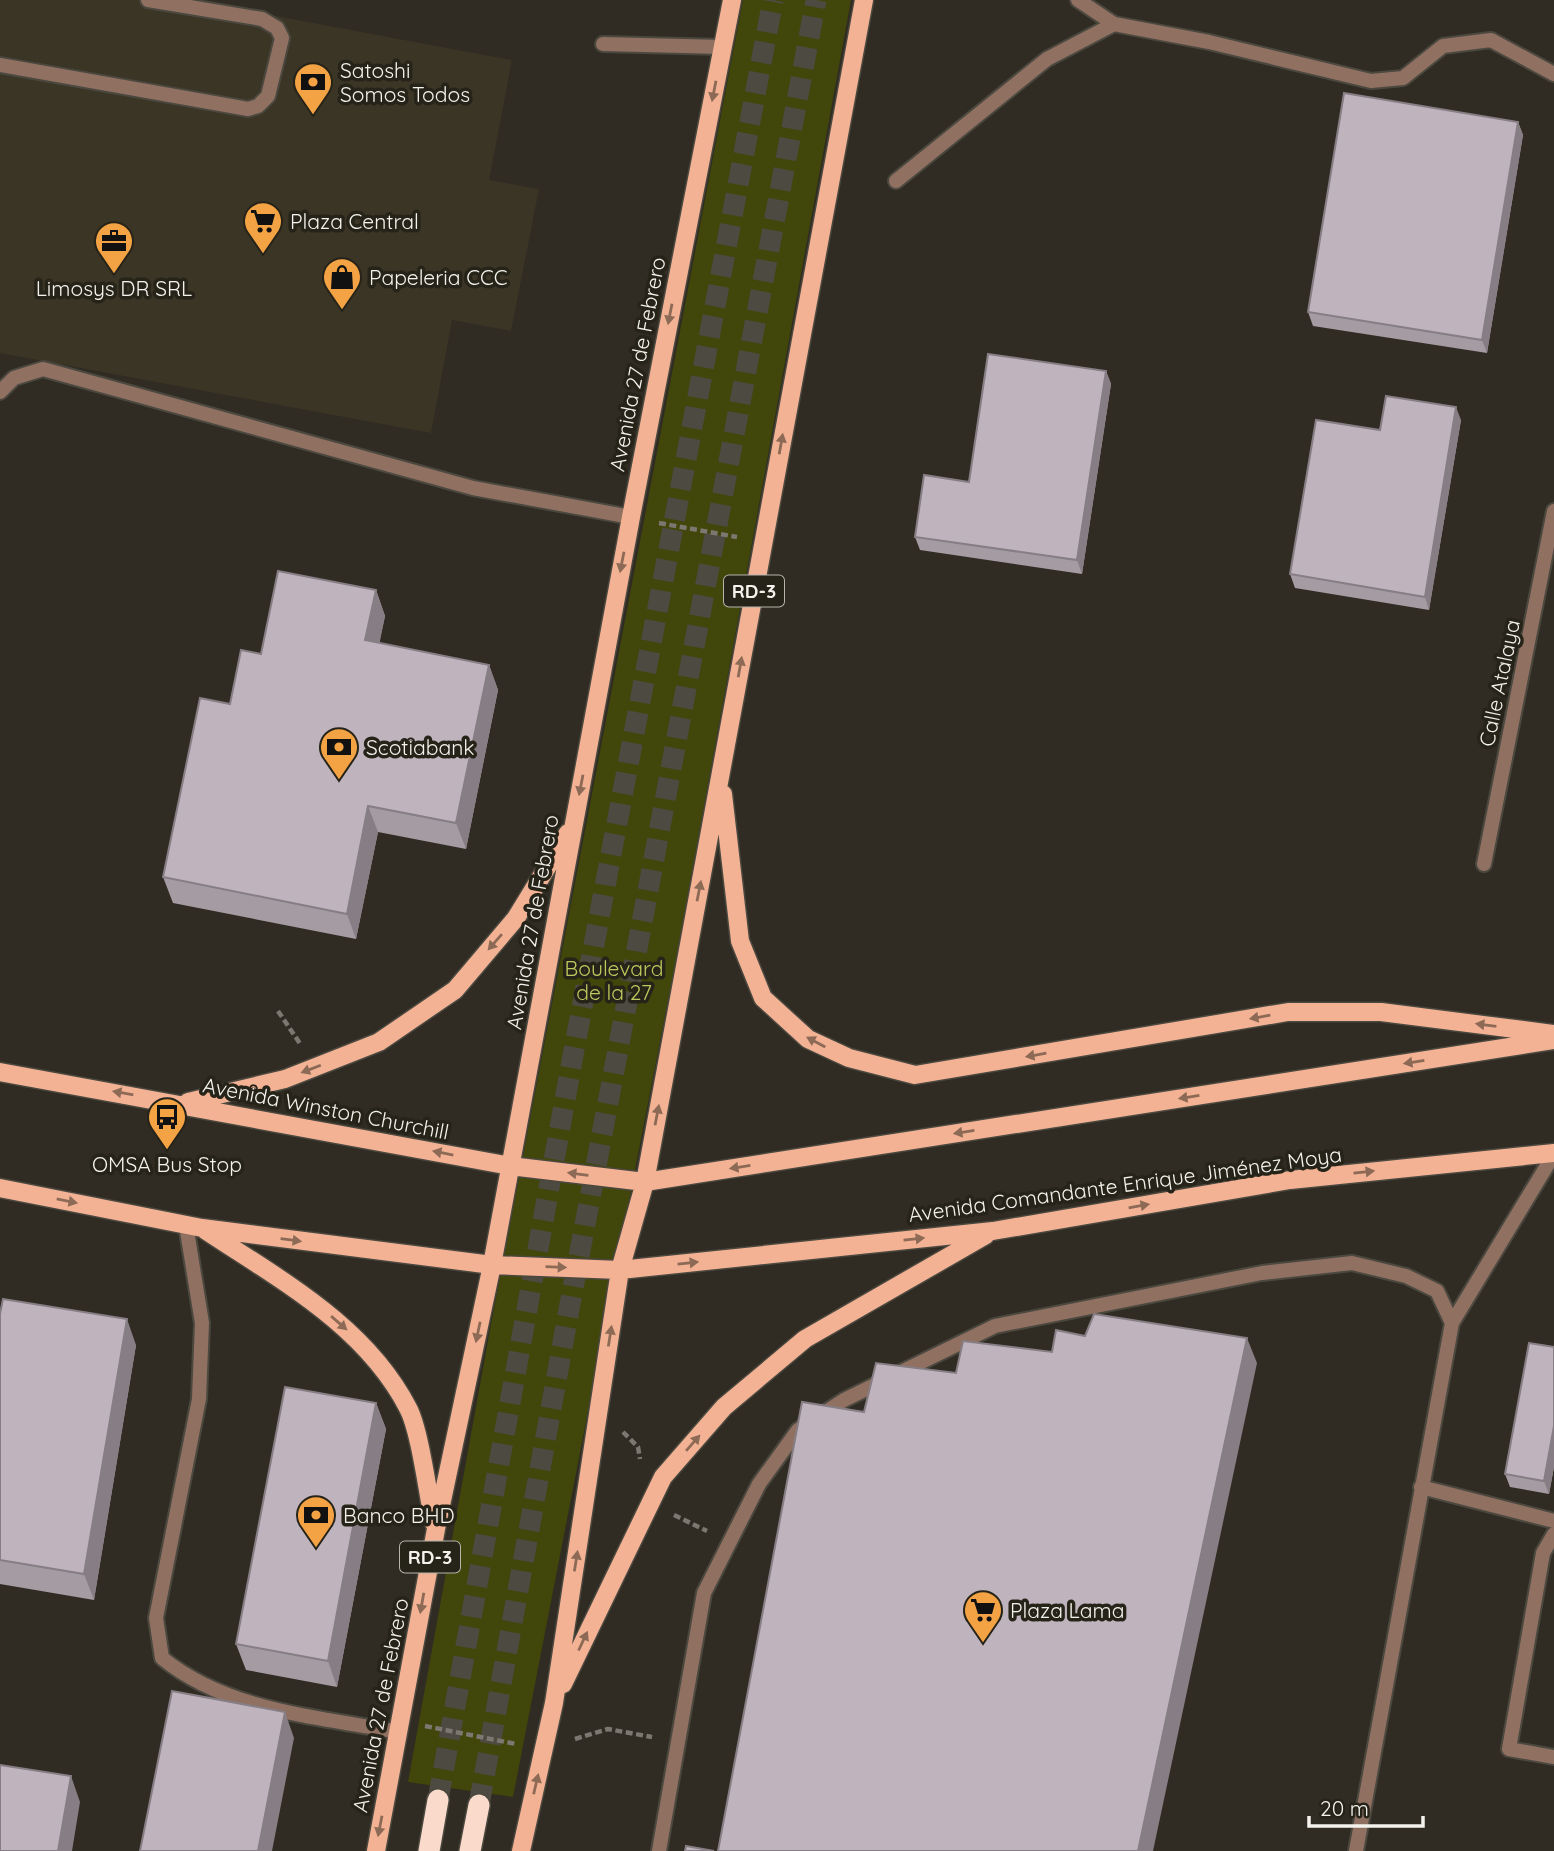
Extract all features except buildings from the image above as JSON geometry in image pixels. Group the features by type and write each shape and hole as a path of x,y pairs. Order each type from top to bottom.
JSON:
{"highway":[{"path":"429,1851 438,1800"},
{"path":"470,1851 479,1805"}],"main road":[{"name":"Avenida 27 de Febrero","path":"376,1851 436,1529 492,1265 631,517 732,0"},
{"name":"RD-3","path":"521,1851 554,1703 620,1270 645,1182 864,0"},
{"path":"721,777 740,941 763,998 808,1039 849,1058 915,1075 1289,1012 1381,1013 1554,1034"},
{"path":"181,1103 285,1079 379,1042 455,990 516,918 573,824"},
{"path":"645,1182 1554,1040"},
{"name":"Avenida Winston Churchill","path":"0,1072 181,1103 510,1166 645,1182"},
{"name":"Avenida Comandante Enrique Jiménez Moya","path":"620,1270 993,1231 1290,1180 1554,1153"},
{"path":"0,1188 194,1227 492,1265 620,1270"},
{"path":"194,1227 321,1307 370,1350 410,1410 436,1529"},
{"path":"554,1703 663,1477 724,1407 805,1339 993,1231"}],"street":[{"path":"0,65 248,109 258,106 268,96 282,37 277,28 262,19 148,0"},
{"path":"1078,0 1114,24 1209,42 1371,81 1403,78 1443,46 1491,40 1554,74"},
{"path":"896,181 1047,59 1114,24"},
{"path":"603,44 723,47"},
{"path":"0,393 13,379 43,369 473,488 631,517"},
{"name":"Calle Atalaya","path":"1484,864 1554,511"},
{"path":"1356,1851 1452,1323 1554,1153"},
{"path":"194,1227 202,1323 199,1399 156,1618 162,1658 185,1676 241,1701 399,1727"},
{"path":"659,1851 705,1593 759,1484 798,1430 844,1400 995,1326 1262,1273 1352,1263 1406,1276 1437,1291 1452,1323"},
{"path":"1422,1487 1554,1521"},
{"path":"1554,1534 1543,1553 1509,1749 1554,1757"}],"path":[{"path":"631,517 763,542"},
{"path":"278,1011 315,1067"},
{"path":"399,1727 544,1750 608,1729 678,1741"}],"shaded area":[{"name":"Plaza Central","path":"0,0 190,0 512,60 489,180 539,189 511,331 452,320 431,433 0,353"}],"green space":[{"name":"Boulevard de la 27","path":"743,0 851,0 677,954 513,1797 408,1782 489,1335"}],"tunnel":[{"path":"438,1800 574,1050 773,0"},
{"path":"479,1805 570,1304 816,0"}],"place":[{"name":"Satoshi Somos Todos","path":"313,116"},
{"name":"Plaza Central","path":"263,255"},
{"name":"Limosys DR SRL","path":"114,275"},
{"name":"Papeleria CCC","path":"342,311"},
{"name":"Scotiabank","path":"339,781"},
{"name":"OMSA Bus Stop","path":"167,1151"},
{"name":"Banco BHD","path":"316,1549"},
{"name":"Plaza Lama","path":"983,1644"}]}
